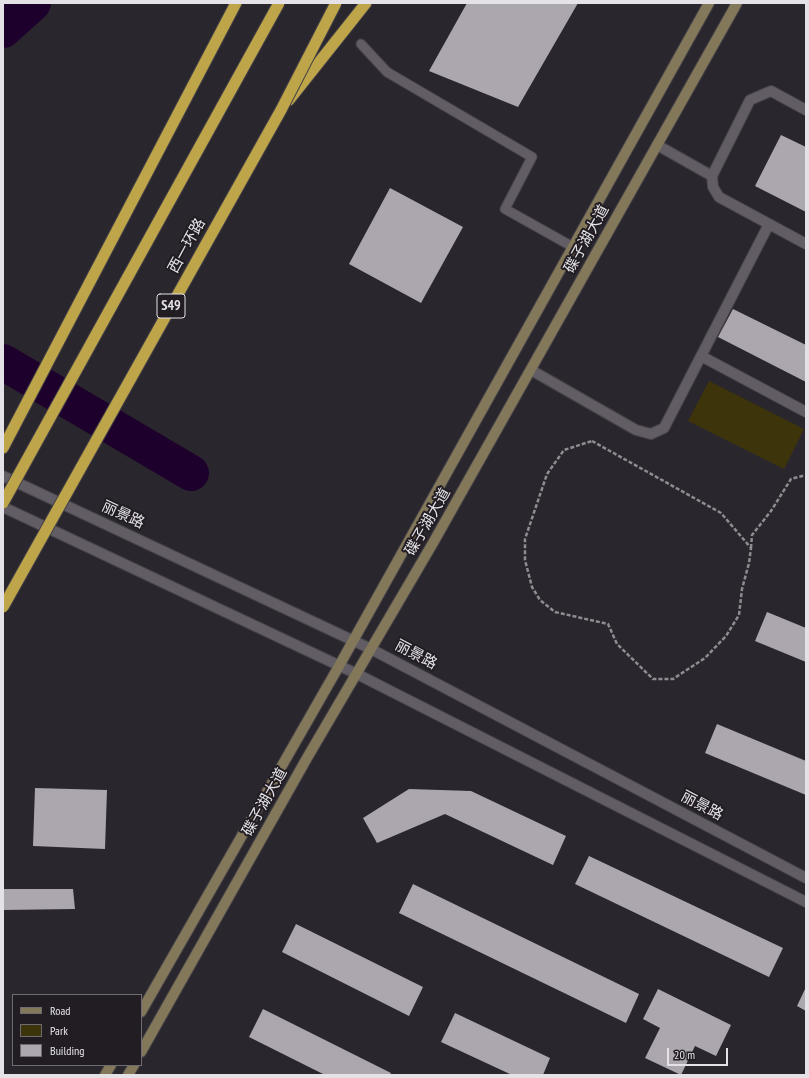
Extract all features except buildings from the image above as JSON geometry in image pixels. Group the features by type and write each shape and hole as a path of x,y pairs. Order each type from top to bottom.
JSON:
{"highway":[{"path":"3,448 236,3"},
{"path":"3,503 279,3"},
{"name":"西一环路","path":"3,607 281,110 336,3"},
{"path":"281,110 366,3"}],"main road":[{"name":"碟子湖大道","path":"142,1010 339,666 709,3"},
{"name":"碟子湖大道","path":"142,1050 371,649 430,550 736,3"},
{"path":"105,1075 110,1066"},
{"path":"128,1075 133,1066"}],"street":[{"path":"806,110 771,91 750,100 712,176 713,187 719,197 806,244"},
{"path":"657,145 712,176"},
{"path":"531,370 636,430 651,434 664,428 769,224"},
{"path":"701,356 806,412"},
{"name":"丽景路","path":"3,476 371,649 806,878"},
{"path":"3,507 357,674 806,902"}],"lane":[{"path":"361,44 387,72 532,157 505,209 574,247"}],"path":[{"path":"751,548 721,512 592,441 564,450 547,474 525,539 525,560 532,587 540,600 555,612 608,624 617,644 653,679 673,679 705,658 726,636 739,614 742,589 749,563 751,548 752,535 771,511 791,479 806,475"}],"green space":[{"path":"709,381 804,429 784,469 688,421"}],"waterway":[{"path":"3,30 33,3"},
{"path":"3,362 191,473"}]}
